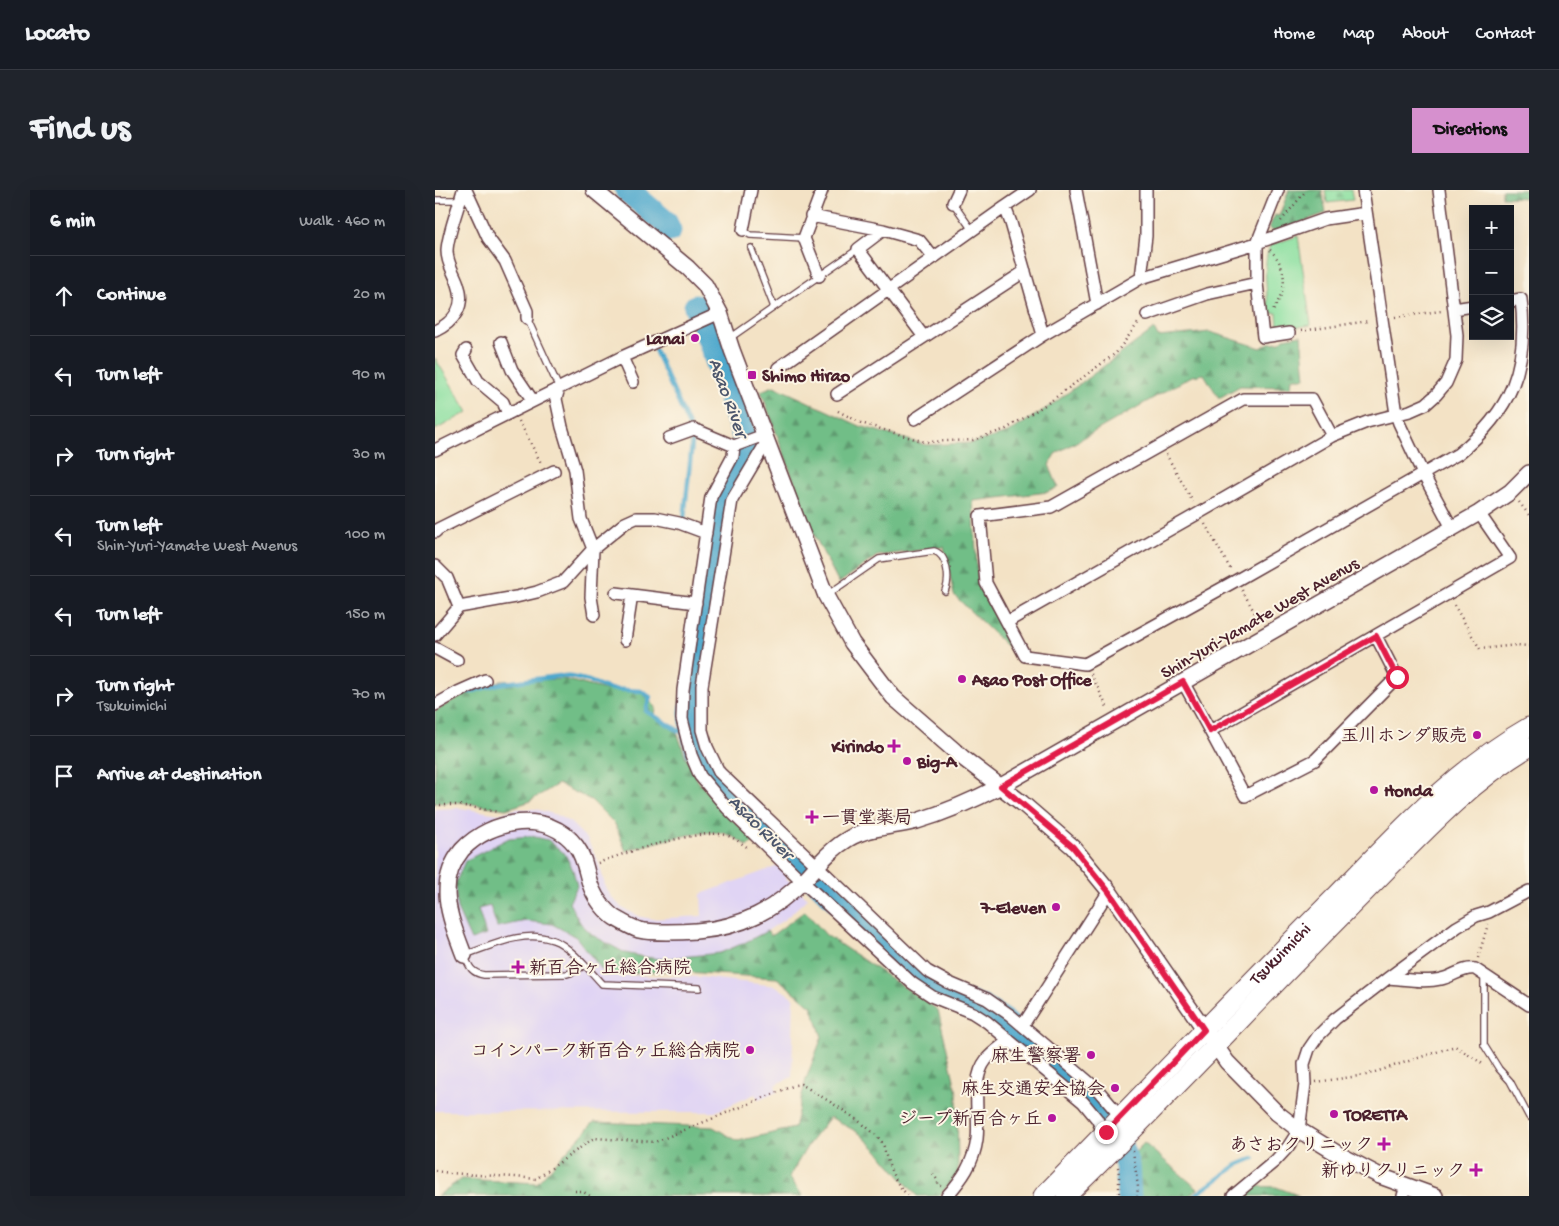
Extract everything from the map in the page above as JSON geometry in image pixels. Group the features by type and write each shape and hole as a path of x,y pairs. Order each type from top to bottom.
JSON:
{"main road":[{"name":"Tsukuimichi","path":"1066,1196 1122,1148 1209,1038 1292,939 1441,790 1501,743 1529,727"},
{"name":"Tsukuimichi","path":"1043,1196 1112,1126 1305,952 1452,805 1510,758 1529,747"}],"street":[{"path":"594,190 688,268 705,286 720,313 761,438 826,596 852,643 893,697 963,758 1001,786 1073,847 1109,892 1227,1062 1277,1113 1299,1130 1338,1154 1381,1176 1404,1191 1435,1196"},
{"path":"743,230 751,190"},
{"path":"819,276 803,238 822,190"},
{"path":"953,203 959,190"},
{"path":"779,368 1030,190"},
{"path":"1076,190 1097,304"},
{"path":"1141,278 1146,236 1146,190"},
{"path":"1279,190 1262,245 1257,283 1263,337 1289,333"},
{"path":"1363,190 1396,414 1423,474 1452,528"},
{"path":"1007,622 1332,436 1367,422 1410,412 1426,404 1436,395 1446,383 1456,360 1457,335 1439,190"},
{"path":"463,193 488,238 505,261 527,312 527,318"},
{"path":"435,331 446,326 458,310 459,284 449,263 447,249 463,193"},
{"path":"1005,207 1043,335"},
{"path":"915,419 1043,335 1141,278 1262,245 1325,219 1366,213"},
{"path":"811,216 883,230 919,240 933,257"},
{"path":"883,230 858,249 923,337"},
{"path":"837,394 1025,271"},
{"path":"1145,315 1207,294 1257,283"},
{"path":"1332,436 1311,399 1243,399 1051,507 980,516 986,583 1025,656 1085,664 1239,585 1457,454 1472,443 1502,410 1511,393 1519,370 1524,345 1524,318 1521,299 1514,300"},
{"path":"1453,309 1469,307"},
{"path":"435,450 622,357 720,313"},
{"path":"501,342 512,370 533,402"},
{"path":"466,350 463,355 478,381 503,402 511,412"},
{"path":"622,357 633,382"},
{"path":"559,388 556,399 562,428 575,470 581,519 593,549 591,597 594,615"},
{"path":"669,438 694,429 737,445 761,438"},
{"path":"761,438 732,500 702,686 702,730 707,747 719,772 911,983 933,997 973,1013 987,1022 1022,1048 1083,1102 1097,1119 1112,1126"},
{"path":"737,445 711,497 683,690 682,711 685,734 700,776 727,808 810,873 927,971 947,982 987,999 1023,1025 1033,1037 1097,1089 1112,1126"},
{"path":"435,532 550,473"},
{"name":"Shin-Yuri-Yamate West Avenus","path":"522,822 540,823 555,828 577,846 587,869 592,889 600,903 615,918 639,930 649,931 697,931 729,926 760,915 848,839 866,832 915,821 957,808 1001,786 1479,513 1510,492 1529,473"},
{"path":"1210,731 1510,558 1479,513"},
{"path":"437,628 459,607 523,596 563,582 593,549 625,523 636,518 655,518 679,523 706,533"},
{"path":"435,566 447,578 459,607"},
{"path":"616,593 696,603"},
{"path":"625,640 631,595"},
{"path":"1183,682 1245,796 1315,760 1397,677 1376,636"},
{"path":"435,648 457,660"},
{"path":"435,705 485,680"},
{"path":"464,955 448,913 445,896 446,876 455,858 474,839 508,824 522,822"},
{"path":"1233,1196 1275,1161 1288,1147 1299,1130 1305,1084 1304,1064 1309,1049 1318,1036 1335,1019 1457,927 1529,891"},
{"path":"1023,1025 1109,892"},
{"path":"1388,978 1441,980 1470,968 1479,971 1529,1005"},
{"path":"1022,1048 1033,1037"},
{"path":"947,1196 967,1171 975,1150 977,1138 978,1077 986,1060 1009,1040"}],"lane":[{"path":"435,200 463,193"},
{"path":"953,203 972,230"},
{"path":"743,230 750,235 803,238"},
{"path":"751,248 774,307"},
{"path":"728,339 858,249"},
{"path":"527,318 559,388"},
{"path":"826,596 879,559 934,551 940,553 943,557 948,584 945,591"},
{"path":"584,965 577,971 567,974 484,975 477,974 471,970 464,955 530,935 555,940 571,952 584,965 601,984 699,988"},
{"path":"1479,971 1484,1045 1499,1069 1510,1081 1529,1116"}],"path":[{"path":"1280,222 1304,193 1304,190"},
{"path":"1262,245 1277,257 1282,268 1283,290 1270,316"},
{"path":"1289,333 1453,309"},
{"path":"837,410 861,423 925,442 973,440 1007,429 1048,403 1116,353 1145,315"},
{"path":"511,412 550,473"},
{"path":"1161,445 1267,634"},
{"path":"1448,594 1479,649 1517,645 1529,646"},
{"path":"1085,664 1114,721"},
{"path":"435,805 459,805 505,813 522,822"},
{"path":"587,869 641,848 709,835 725,835 754,852"},
{"path":"1479,971 1489,912"},
{"path":"1305,1084 1366,1075 1455,1046 1490,1068"},
{"path":"435,1171 460,1175 536,1178 594,1138 655,1142 801,1084 841,1109 877,1136 883,1146 889,1167 897,1182 909,1196"},
{"path":"1119,1196 1122,1148"},
{"path":"1122,1148 1138,1187 1137,1196"},
{"path":"575,1191 582,1191 590,1196"}],"shaded area":[{"name":"新百合ヶ丘総合病院","path":"460,808 499,814 516,809 536,809 557,815 571,823 587,839 599,863 610,895 622,908 641,917 653,919 702,916 701,894 778,866 785,871 787,879 808,898 785,919 767,931 720,953 662,959 625,953 594,936 581,924 569,903 577,886 509,838 489,849 477,909 490,906 497,926 526,921 552,924 576,937 606,975 699,977 776,986 794,998 792,1077 775,1085 777,1092 759,1100 755,1094 715,1112 435,1111 435,809"}],"green space":[{"path":"1289,190 1322,190 1326,213 1275,232 1269,228 1275,215 1279,216"},
{"path":"1325,190 1351,190 1353,200 1327,203"},
{"path":"1502,190 1529,190 1529,198 1502,197"},
{"path":"1298,236 1311,325 1283,329 1278,326 1277,313 1269,313 1266,261 1270,245"},
{"path":"1154,329 1158,337 1210,332 1261,348 1269,343 1280,342 1284,338 1301,335 1305,378 1292,378 1291,387 1240,386 1219,398 1204,374 1192,376 1055,454 1049,465 1058,487 1048,492 973,501 978,586 1023,662 954,595 944,547 877,556 839,583 813,533 761,391 774,386 860,426 926,445 972,443 1008,433 1050,406"},
{"path":"435,358 468,412 435,430"},
{"path":"563,679 606,690 640,691 656,707 655,717 677,732 686,758 698,781 723,811 755,841 747,846 736,838 723,833 713,832 675,838 626,851 615,824 591,800 558,784 528,802 506,809 460,802 435,803 435,711 482,685 502,681"},
{"path":"531,836 548,840 565,854 573,870 577,886 569,903 581,924 594,936 625,953 662,959 720,953 767,931 771,936 805,911 826,935 938,1010 957,1093 958,1174 939,1196 917,1196 879,1152 859,1133 830,1117 808,1145 789,1177 803,1196 437,1196 461,1179 537,1183 594,1122 713,1127 738,1141 794,1128 806,1079 822,1037 812,1007 777,978 670,971 606,975 576,937 552,924 526,921 497,927 490,906 478,909 486,935 471,940 457,909 455,884 465,861 509,838"},
{"path":"1144,1143 1198,1189 1188,1196 1140,1196 1140,1180 1135,1152"},
{"path":"1250,1186 1276,1187 1300,1196 1238,1196"}],"waterway":[{"path":"627,190 665,222 669,230"},
{"name":"Asao River","path":"696,307 703,321 748,447 747,455 721,500 691,712 693,732 698,751 706,765 734,801 914,974 941,993 979,1006 1001,1019 1099,1108 1115,1131 1127,1165 1129,1196"},
{"path":"655,350 689,426"},
{"path":"684,519 693,434"},
{"path":"470,692 498,684 559,676 571,677 589,681 609,689 641,691 650,697 646,711 679,731"},
{"path":"1194,1196 1237,1165 1254,1158"}],"place":[{"name":"Lanai","path":"695,338"},
{"name":"Shimo Hirao","path":"752,375"},
{"name":"Asao Post Office","path":"962,679"},
{"name":"玉川ホンダ販売","path":"1477,735"},
{"name":"Kirindo","path":"894,746"},
{"name":"Big-A","path":"907,761"},
{"name":"Honda","path":"1374,790"},
{"name":"一貫堂薬局","path":"812,817"},
{"name":"7-Eleven","path":"1056,907"},
{"name":"新百合ヶ丘総合病院","path":"518,967"},
{"name":"コインパーク新百合ヶ丘総合病院","path":"750,1050"},
{"name":"麻生警察署","path":"1091,1055"},
{"name":"麻生交通安全協会","path":"1115,1088"},
{"name":"TORETTA","path":"1334,1114"},
{"name":"ジープ新百合ヶ丘","path":"1052,1118"},
{"name":"あさおクリニック","path":"1384,1144"},
{"name":"新ゆりクリニック","path":"1476,1170"}],"route":[{"path":"1106,1132 1204,1030 1109,892 1073,847 1001,786 1183,682 1210,731 1376,636 1397,677"}]}
